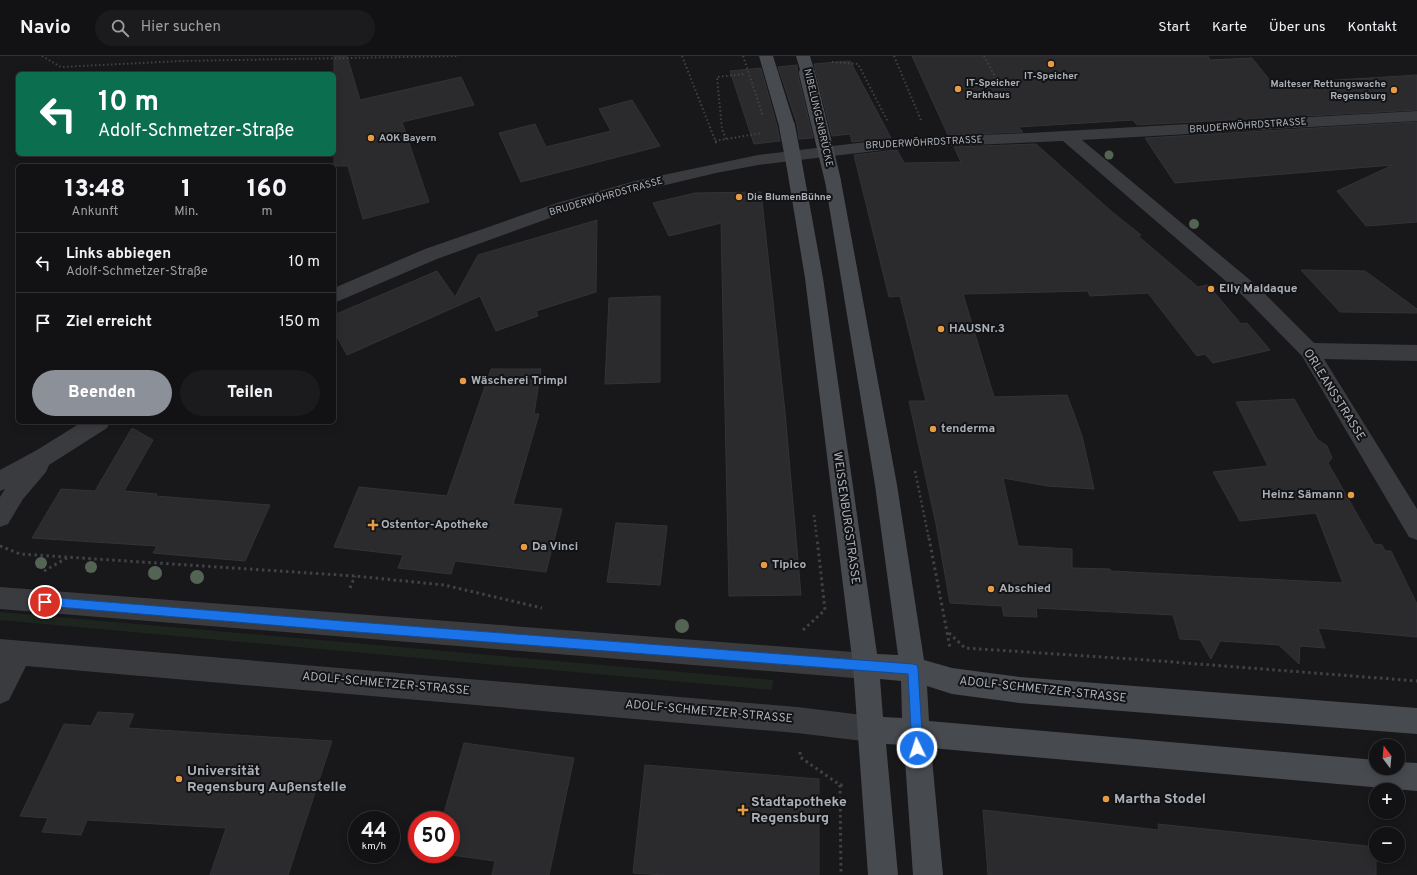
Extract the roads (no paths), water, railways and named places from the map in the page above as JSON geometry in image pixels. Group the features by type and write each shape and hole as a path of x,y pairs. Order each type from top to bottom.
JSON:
{"main road":[{"name":"WEISSENBURGSTRASSE","path":"766,56 787,126 814,278 866,666 883,875"},
{"name":"NIBELUNGENBRÜCKE","path":"803,56 833,180 886,485 913,669"},
{"name":"ADOLF-SCHMETZER-STRASSE","path":"866,666 913,669 952,681 1019,690 1158,702 1417,720"},
{"path":"913,669 916,733 928,875"},
{"name":"ADOLF-SCHMETZER-STRASSE","path":"872,729 1417,776"}],"street":[{"name":"BRUDERWÖHRDSTRASSE","path":"336,295 444,249 556,210 635,187 729,165 849,148 900,143 1067,136 1417,116"},
{"name":"ORLEANSSTRASSE","path":"1067,136 1249,290 1309,351 1417,530"},
{"path":"1309,351 1417,353"},
{"path":"0,481 45,456 96,424"},
{"path":"0,517 15,492 45,456"},
{"name":"ADOLF-SCHMETZER-STRASSE","path":"0,598 866,666"},
{"path":"0,691 10,652"},
{"name":"ADOLF-SCHMETZER-STRASSE","path":"10,652 790,719 872,729"}],"place":[{"name":"IT-Speicher","path":"1051,64"},
{"name":"IT-Speicher Parkhaus","path":"958,89"},
{"name":"Malteser Rettungswache Regensburg","path":"1394,90"},
{"name":"AOK Bayern","path":"371,138"},
{"name":"Die BlumenBühne","path":"739,197"},
{"name":"Elly Maldaque","path":"1211,289"},
{"name":"HAUSNr.3","path":"941,329"},
{"name":"Wäscherei Trimpl","path":"463,381"},
{"name":"tenderma","path":"933,429"},
{"name":"Heinz Sämann","path":"1351,495"},
{"name":"Ostentor-Apotheke","path":"373,525"},
{"name":"Da Vinci","path":"524,547"},
{"name":"Tipico","path":"764,565"},
{"name":"Abschied","path":"991,589"},
{"name":"Universität Regensburg Außenstelle","path":"179,779"},
{"name":"Martha Stodel","path":"1106,799"},
{"name":"Stadtapotheke Regensburg","path":"743,810"}]}
